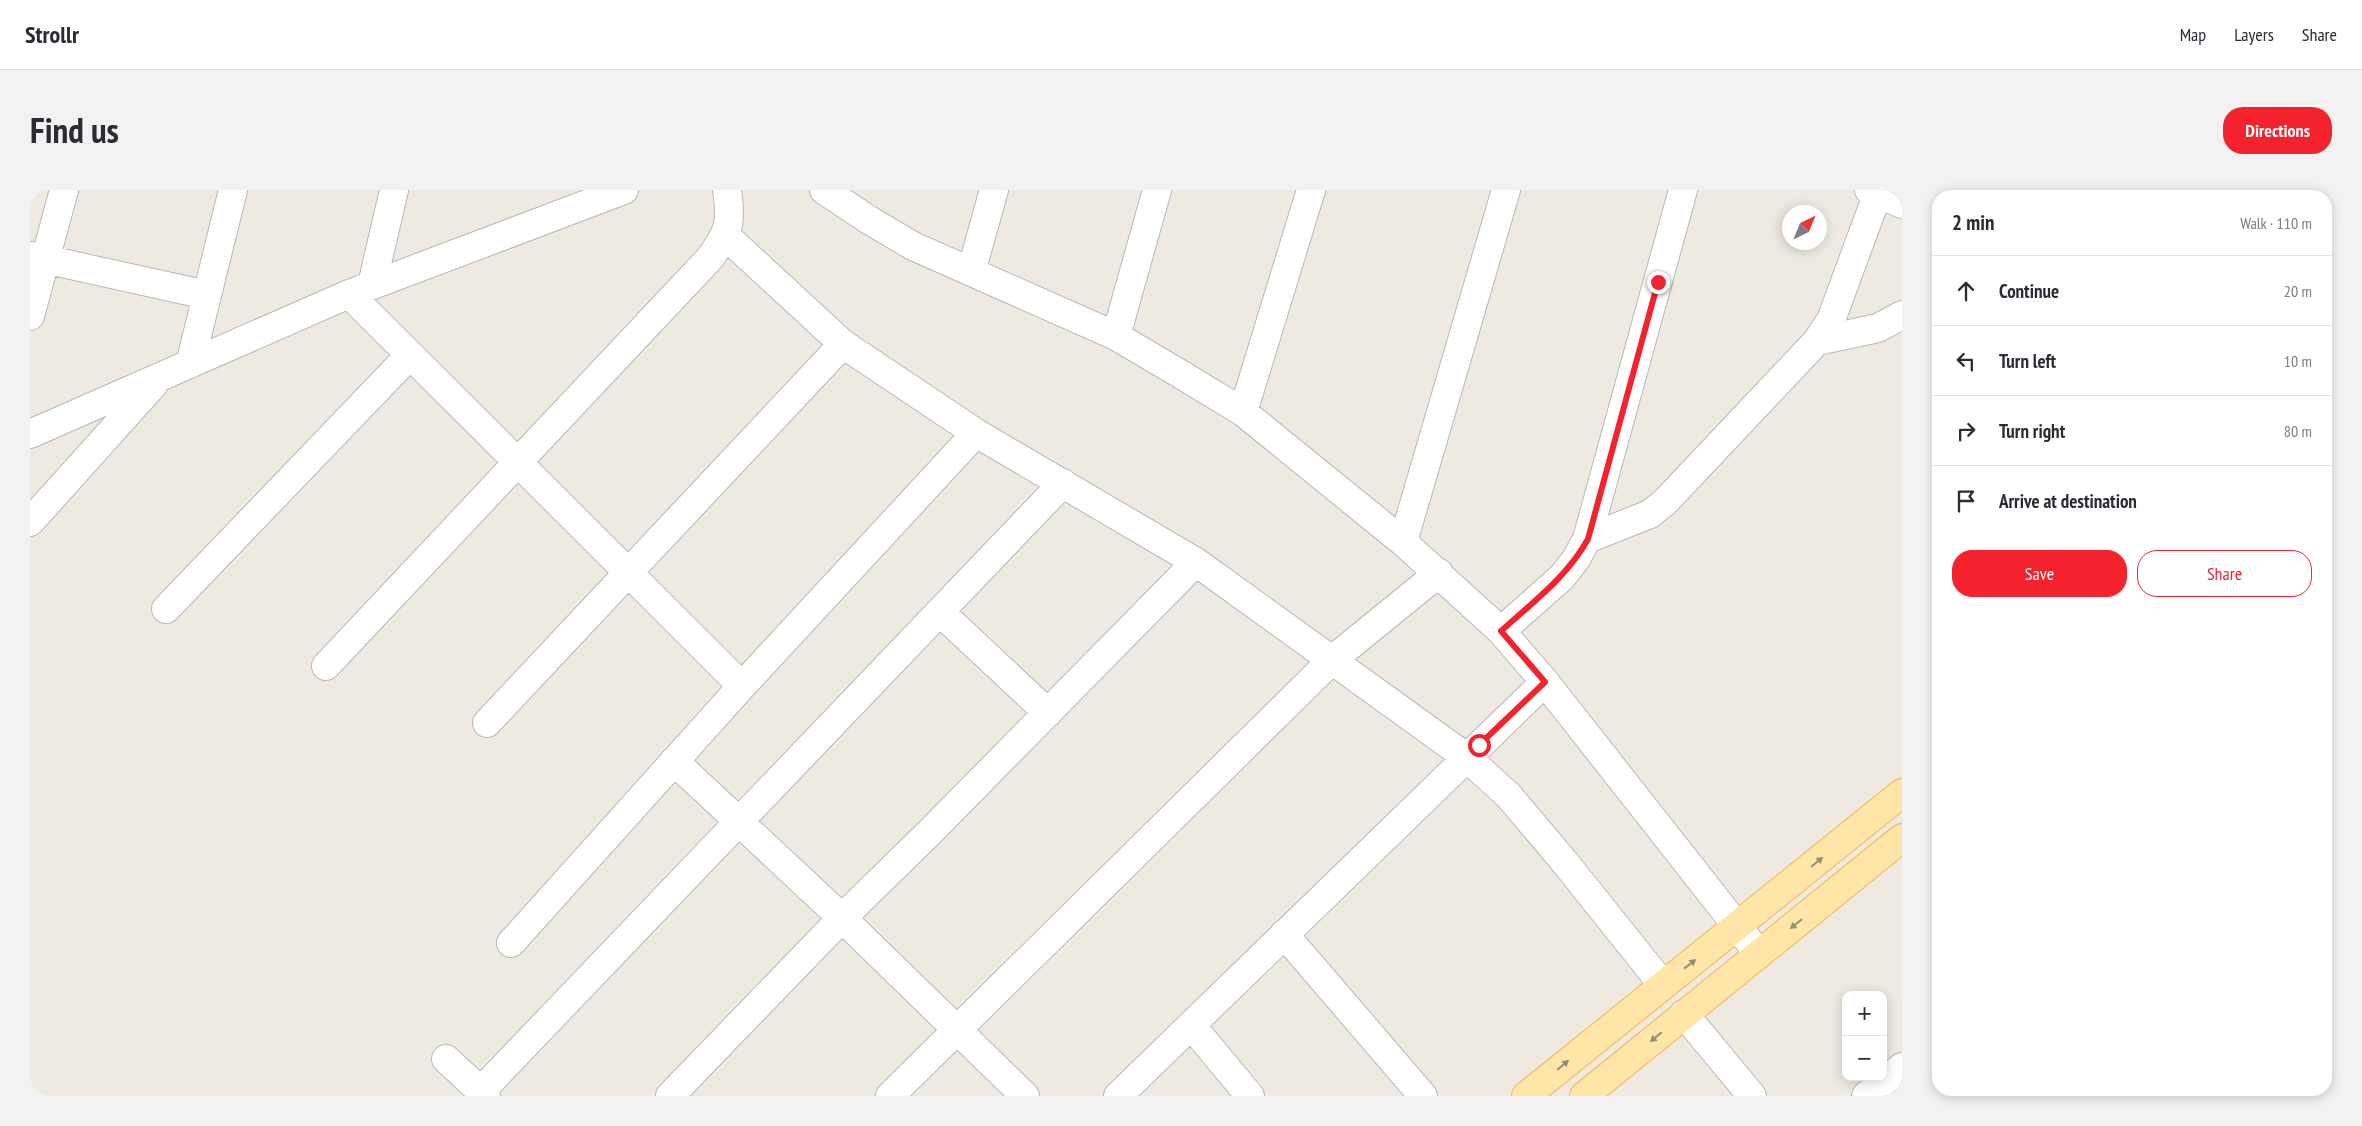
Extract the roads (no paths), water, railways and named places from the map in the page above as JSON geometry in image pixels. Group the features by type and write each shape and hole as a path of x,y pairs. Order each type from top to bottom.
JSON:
{"main road":[{"path":"1526,1096 1902,793"},
{"path":"1584,1096 1902,838"}],"street":[{"path":"30,316 37,258 64,190"},
{"path":"190,364 233,190"},
{"path":"360,290 394,190"},
{"path":"30,434 561,203 624,190"},
{"path":"326,666 710,258 726,236 730,211 727,190"},
{"path":"824,190 913,246 1116,336 1243,412 1403,542 1501,631 1545,682 1759,954"},
{"path":"971,272 994,190"},
{"path":"1116,336 1157,190"},
{"path":"1243,412 1311,190"},
{"path":"1403,542 1506,190"},
{"path":"1501,631 1562,577 1588,539 1683,190"},
{"path":"1588,539 1650,514 1665,502 1817,341 1831,320 1882,194"},
{"path":"726,236 843,344 976,433 1196,562 1466,757 1508,795 1564,860 1663,985"},
{"path":"37,258 207,295"},
{"path":"360,290 409,356 742,686"},
{"path":"1817,341 1878,328 1902,315"},
{"path":"487,723 843,344"},
{"path":"166,609 409,356"},
{"path":"30,522 160,378"},
{"path":"511,943 742,686 976,433"},
{"path":"446,1059 483,1094 1063,483"},
{"path":"670,1096 842,918 1048,713 1196,562"},
{"path":"890,1096 1332,660 1439,573"},
{"path":"940,612 1048,713"},
{"path":"1118,1096 1545,682"},
{"path":"674,761 842,918 1025,1096"},
{"path":"1284,934 1423,1096"},
{"path":"1684,1014 1752,1096"},
{"path":"1191,1025 1250,1096"},
{"path":"1866,1096 1902,1067"}]}
